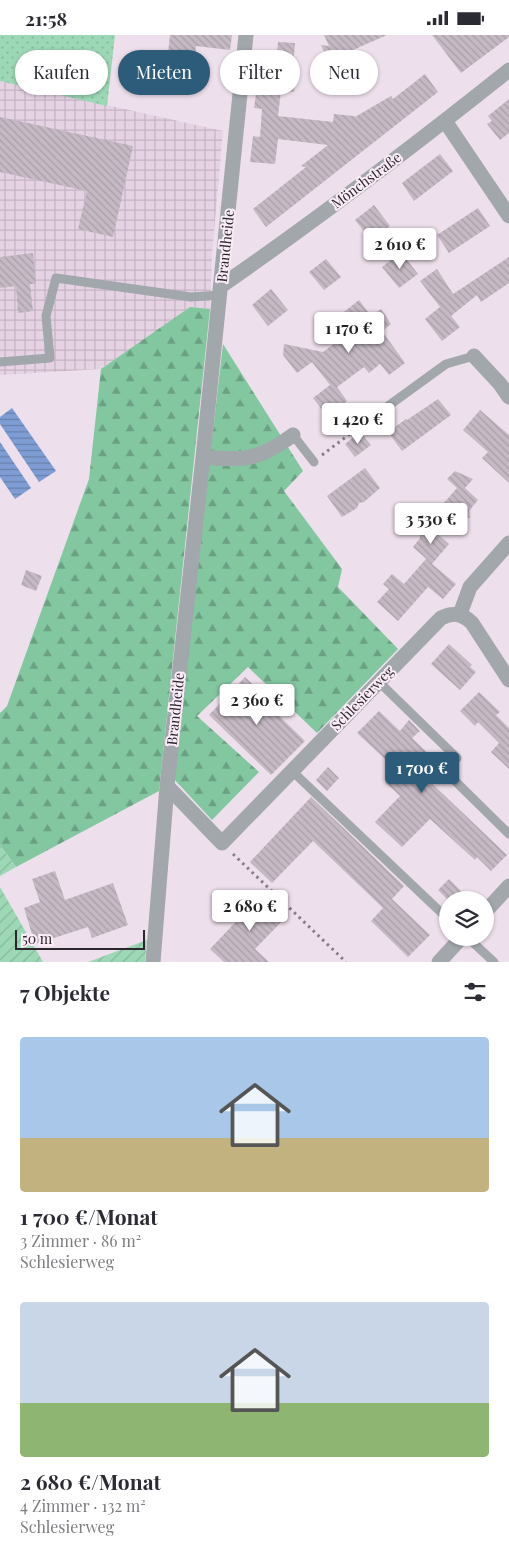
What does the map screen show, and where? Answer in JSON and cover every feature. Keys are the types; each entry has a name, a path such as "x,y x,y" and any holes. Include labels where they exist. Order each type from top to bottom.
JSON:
{"street":[{"name":"Brandheide","path":"153,962 167,786 246,35"},
{"name":"Mönchstraße","path":"220,291 257,261 445,121 509,70"},
{"path":"445,121 509,215"},
{"path":"474,356 500,384 509,397"},
{"path":"203,457 234,460 257,456 275,448 293,435"},
{"path":"509,543 470,587 460,614 472,623 509,680"},
{"name":"Schlesierweg","path":"222,843 441,618 450,614 460,614"},
{"path":"167,786 222,843"},
{"path":"494,902 509,886"},
{"path":"439,962 454,946"}],"lane":[{"path":"0,361 50,358 46,315 56,278 191,297 220,291"},
{"path":"384,409 446,364 474,356"},
{"path":"293,435 314,462"},
{"path":"379,681 458,758 445,771 509,833"},
{"path":"292,771 439,910"},
{"path":"477,946 494,962"}],"path":[{"path":"314,462 384,409"},
{"path":"222,843 346,962"}],"shaded area":[{"path":"0,81 15,84 15,95 62,95 223,131 212,254 210,309 190,307 101,369 0,375"}],"green space":[{"path":"0,35 115,35 107,106 60,95 108,95 108,50 15,50 15,85 0,81"},
{"path":"190,307 210,309 159,791 16,867 0,845 0,713 7,706 89,479 101,369"},
{"path":"223,344 303,471 284,491 342,569 338,587 398,649 317,733 248,667 197,716 259,772 212,820 173,778"},
{"path":"0,845 16,867 0,876"},
{"path":"0,887 43,962 0,962"},
{"path":"147,940 145,962 88,962"}],"water":[{"path":"12,408 56,471 39,482 0,424 0,417"},
{"path":"0,442 31,488 15,499 0,477"}],"building":[{"path":"170,35 232,35 230,50 196,46 196,50 168,50"},
{"path":"324,35 387,35 353,50 323,50 321,45 329,46"},
{"path":"432,35 509,35 509,37 461,73"},
{"path":"278,42 295,43 294,50 277,50"},
{"path":"425,74 438,92 266,227 253,209 306,167 301,166 328,145 278,139 275,164 250,162 253,136 260,137 262,109 254,108 256,95 281,95 278,116 333,122 334,114 355,117 391,96 393,99"},
{"path":"509,99 509,133 500,140 487,124 492,121 488,116"},
{"path":"0,117 133,146 113,237 78,229 87,191 0,172"},
{"path":"440,154 453,171 414,201 402,183"},
{"path":"374,205 390,226 371,240 355,220"},
{"path":"478,208 490,226 449,253 437,235"},
{"path":"401,252 418,274 399,288 382,267"},
{"path":"33,253 36,284 30,284 33,311 18,313 16,286 0,288 0,257"},
{"path":"509,257 509,283 481,302 477,295 451,316 460,327 442,341 425,319 440,307 420,281 437,269 453,294"},
{"path":"326,259 341,277 324,290 309,272"},
{"path":"271,289 288,310 268,326 252,305"},
{"path":"359,300 371,316 381,309 391,324 382,331 405,363 389,375 380,364 369,373 364,367 337,387 347,401 327,416 313,398 330,385 312,362 297,373 283,355 284,344 323,352 346,335 339,326 345,321 340,315"},
{"path":"438,399 451,415 402,451 388,432"},
{"path":"480,410 509,435 509,483 482,458 488,452 463,430"},
{"path":"360,432 371,445 355,457 345,444"},
{"path":"365,468 380,488 364,502 359,503 357,508 342,517 327,496"},
{"path":"455,471 473,479 465,488 478,500 469,511 470,518 458,518 443,504 457,488 447,479"},
{"path":"429,527 449,544 432,564 413,547 420,538 420,533 425,533"},
{"path":"426,559 456,584 443,599 428,587 398,621 377,602 389,589 383,584 392,574 404,584"},
{"path":"26,570 42,576 36,591 21,585"},
{"path":"449,644 472,665 470,667 476,672 460,690 431,664"},
{"path":"245,677 272,703 269,706 305,741 271,775 209,715"},
{"path":"479,692 500,712 496,715 509,728 509,769 491,752 499,743 478,722 475,726 460,711"},
{"path":"379,711 400,731 409,720 420,731 412,738 437,762 424,776 507,855 491,871 477,857 475,860 430,819 402,847 375,822 400,796 386,783 398,771 357,733"},
{"path":"328,767 339,778 327,791 316,780"},
{"path":"311,797 404,886 392,899 430,935 408,957 371,921 383,908 313,841 272,883 250,862"},
{"path":"55,871 65,900 113,883 128,925 92,938 88,927 35,944 24,908 40,902 32,879"},
{"path":"449,879 461,891 439,891"},
{"path":"264,892 288,915 255,949 269,962 224,962 210,949"}]}
